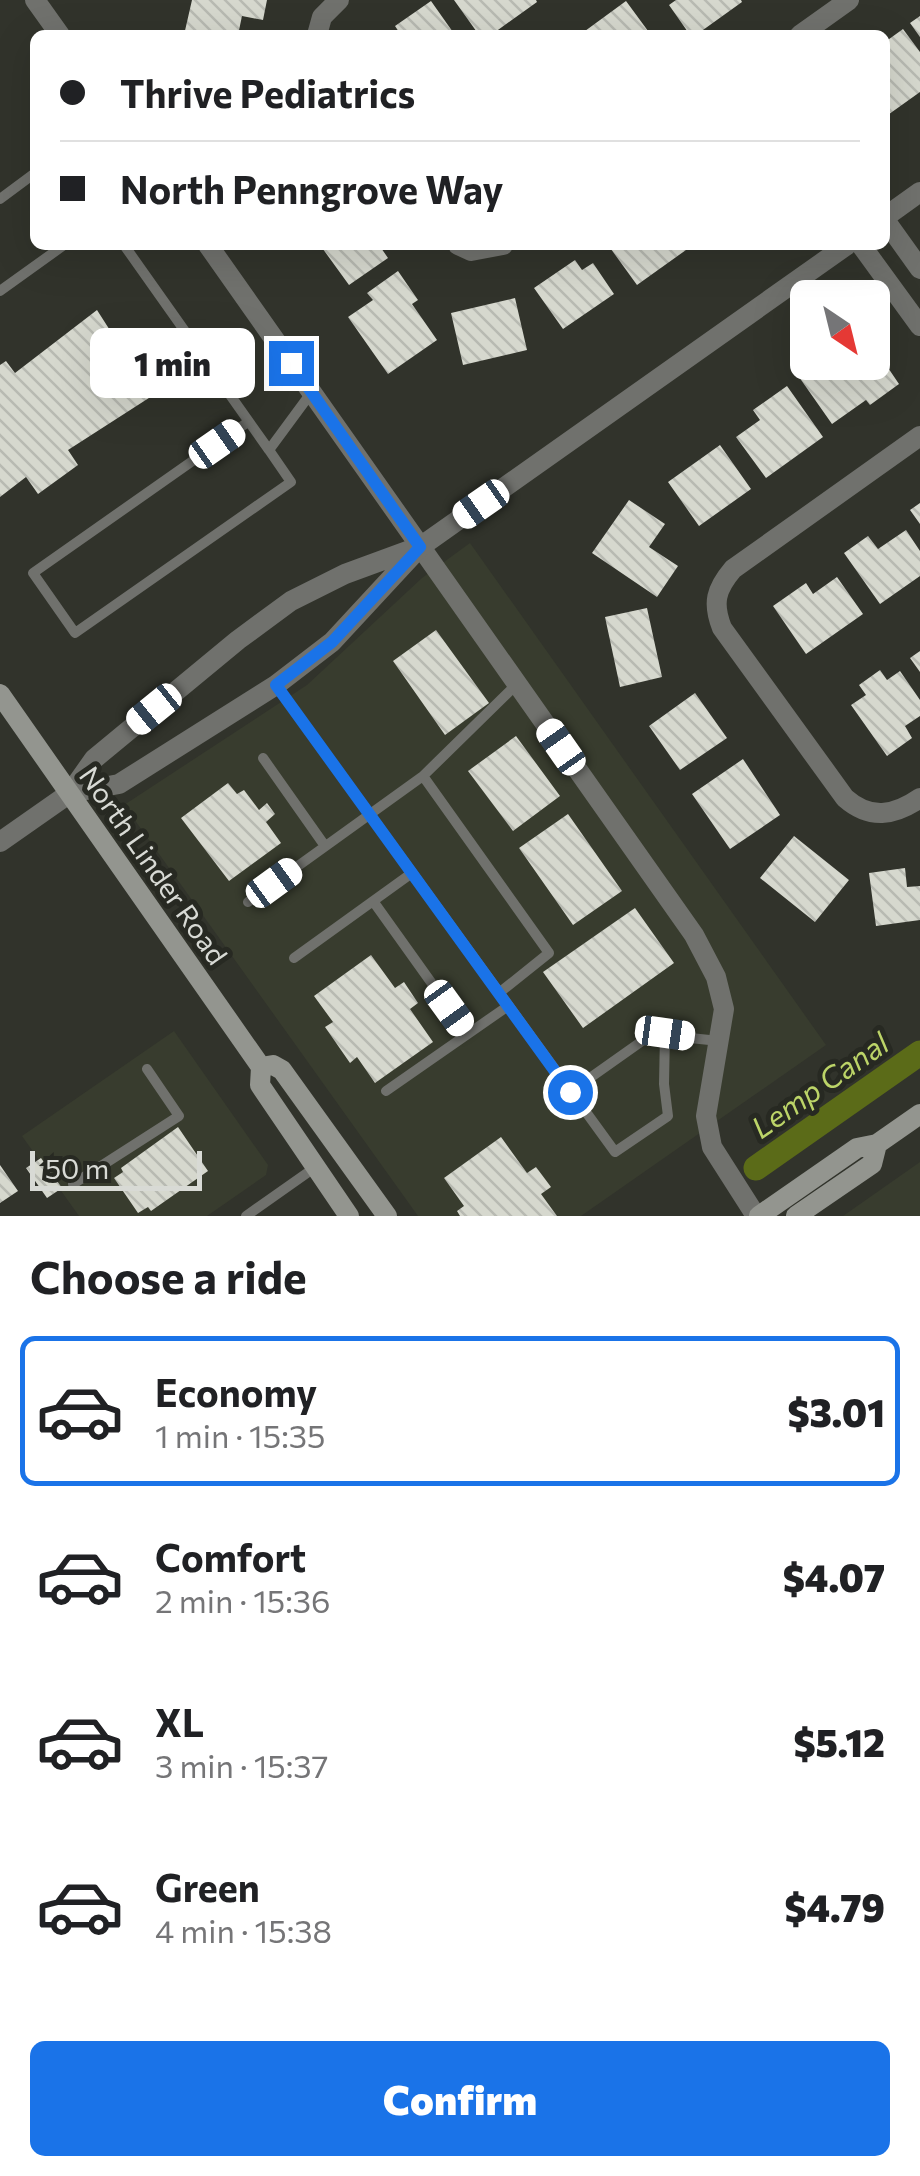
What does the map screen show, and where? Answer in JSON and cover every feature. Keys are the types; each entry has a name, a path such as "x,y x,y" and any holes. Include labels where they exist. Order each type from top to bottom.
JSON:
{"main road":[{"name":"North Linder Road","path":"0,694 262,1067 260,1086 349,1216"},
{"name":"North Linder Road","path":"262,1067 282,1070 387,1216"},
{"path":"757,1216 857,1148 877,1144 920,1114"},
{"path":"796,1216 872,1164 877,1144"}],"street":[{"path":"35,0 56,30"},
{"path":"319,30 322,18 339,0"},
{"path":"807,30 849,0"},
{"path":"890,215 920,192"},
{"path":"890,226 920,269"},
{"path":"212,250 694,934 716,977 724,1010 706,1116 712,1147 757,1216"},
{"path":"70,794 119,784 276,685 332,642 420,547 840,250"},
{"path":"865,250 920,326"},
{"path":"920,436 734,569 715,597 716,612 734,644 845,798 868,813 886,815 920,798"},
{"path":"0,842 70,794 94,759 291,601 346,574 420,547"}],"lane":[{"path":"0,199 30,177"},
{"path":"0,291 57,250"},
{"path":"128,250 269,450 290,482 75,633 32,573 248,422"},
{"path":"269,450 312,392"},
{"path":"248,902 423,776 517,684"},
{"path":"276,685 615,1152 668,1116 665,1033"},
{"path":"263,758 325,846"},
{"path":"423,776 549,953 499,993"},
{"path":"294,958 412,873"},
{"path":"372,901 468,1034"},
{"path":"386,1092 508,1006"},
{"path":"570,1092 652,1034 720,1040"},
{"path":"72,1184 180,1116 147,1070"},
{"path":"246,1216 317,1166"}],"shaded area":[{"path":"470,543 826,1045 581,1216 418,1216 124,805 307,685 422,578"},
{"path":"174,1031 268,1165 266,1175 207,1216 79,1216 22,1136"},
{"path":"920,1162 920,1216 843,1216"}],"building":[{"path":"192,0 267,0 263,20 242,16 239,30 185,30"},
{"path":"454,0 537,2 498,30 475,30"},
{"path":"676,0 742,2 703,30 686,30 669,5"},
{"path":"431,1 451,30 398,30 395,26"},
{"path":"626,1 647,30 586,30"},
{"path":"920,16 920,37 910,23"},
{"path":"903,29 920,52 920,92 890,113 890,38"},
{"path":"324,250 382,250 388,258 349,285"},
{"path":"612,250 686,250 637,285"},
{"path":"575,260 582,270 593,263 614,294 563,329 534,288"},
{"path":"398,271 418,300 412,304 437,340 388,374 348,317 373,300 367,293"},
{"path":"515,298 527,350 463,365 451,313"},
{"path":"97,310 152,396 68,450 78,465 38,494 26,477 0,497 0,365 6,361 15,373"},
{"path":"890,371 899,384 870,405 866,400 832,424 801,380 890,380"},
{"path":"787,386 823,437 766,478 736,437 760,420 753,410"},
{"path":"720,445 751,489 699,526 668,482"},
{"path":"629,500 665,524 649,547 678,566 657,597 592,553"},
{"path":"920,503 920,524 910,510"},
{"path":"906,530 920,551 920,576 880,604 844,553 868,536 878,549"},
{"path":"837,577 863,614 806,654 773,606 806,583 813,594"},
{"path":"647,608 662,677 620,687 605,617"},
{"path":"436,630 489,703 445,735 393,661"},
{"path":"920,651 920,672 910,658"},
{"path":"880,670 887,680 900,671 920,700 920,716 905,726 912,738 887,756 851,705 866,695 859,685"},
{"path":"695,693 727,738 680,770 649,726"},
{"path":"516,736 560,796 513,831 468,771"},
{"path":"743,759 780,815 730,849 692,794"},
{"path":"228,783 237,794 244,790 259,810 267,803 275,814 266,822 281,843 229,881 181,818"},
{"path":"568,814 622,891 573,925 519,848"},
{"path":"794,836 849,880 815,922 760,878"},
{"path":"905,868 907,887 920,886 920,920 876,926 869,873"},
{"path":"635,908 674,963 583,1028 543,972"},
{"path":"371,955 395,988 404,982 418,1003 410,1009 433,1042 375,1083 357,1057 350,1063 325,1027 333,1022 314,996"},
{"path":"178,1127 208,1171 151,1211 148,1207 138,1213 114,1178 123,1172 121,1168"},
{"path":"501,1137 527,1173 536,1167 551,1187 541,1194 557,1216 460,1216 457,1211 464,1206 444,1178"},
{"path":"41,1158 62,1188 47,1198 26,1168"},
{"path":"0,1165 18,1191 0,1203"}],"waterway":[{"name":"Lemp Canal","path":"756,1168 920,1053"}],"route":[{"path":"291,363 420,547 332,642 276,685 570,1092"}]}
